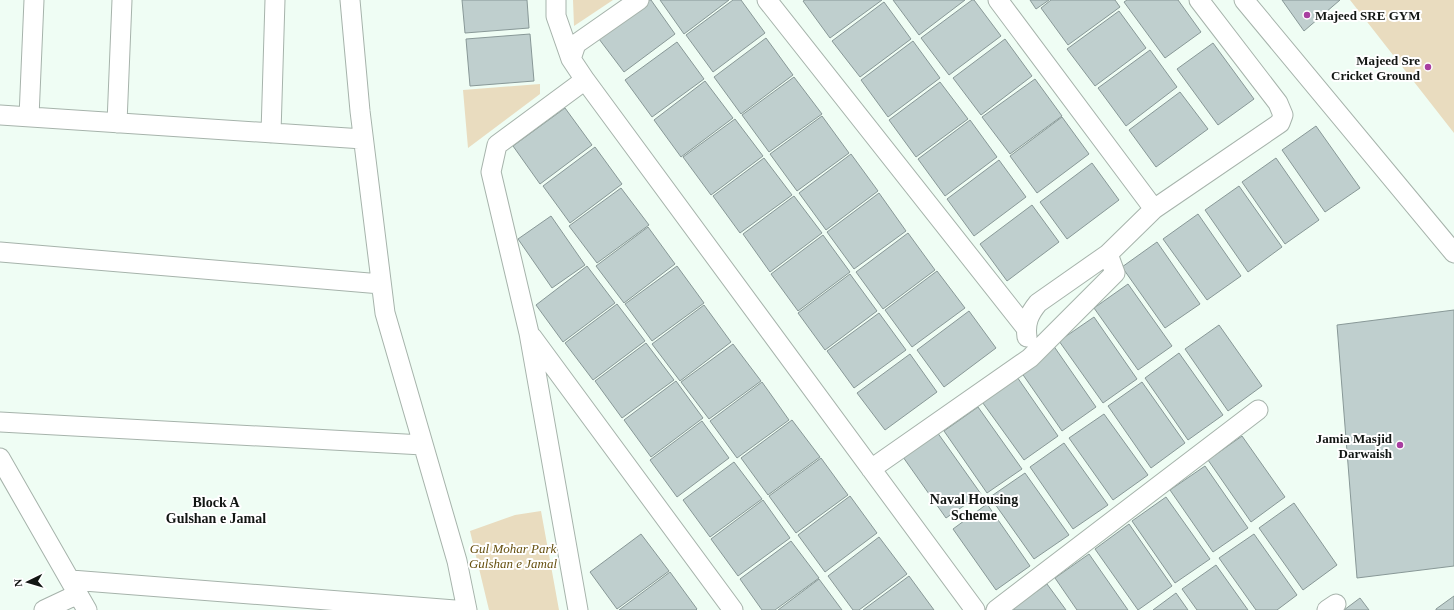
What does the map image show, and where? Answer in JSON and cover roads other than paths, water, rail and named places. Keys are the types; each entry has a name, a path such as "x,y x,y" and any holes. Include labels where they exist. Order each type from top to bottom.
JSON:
{"street":[{"path":"29,117 34,0"},
{"path":"117,123 122,0"},
{"path":"271,133 275,0"},
{"path":"350,0 363,139 385,313 457,561 467,610"},
{"path":"556,0 556,16 571,58 585,80 975,610"},
{"path":"571,58 576,44 639,0"},
{"path":"766,0 1026,328 1030,348 1030,358"},
{"path":"998,0 1154,209"},
{"path":"1026,328 1030,314 1038,303 1108,254 1154,209 1280,123 1283,115 1278,103 1199,0"},
{"path":"1244,0 1454,253"},
{"path":"578,610 529,333 491,172 497,145 585,80"},
{"path":"0,115 363,139"},
{"path":"0,252 382,284"},
{"path":"871,469 1030,358 1114,273 1108,254"},
{"path":"529,333 733,610"},
{"path":"996,610 1258,410"},
{"path":"0,422 423,445"},
{"path":"0,458 78,595"},
{"path":"44,610 78,595 455,610"}],"place":[{"name":"Majeed SRE GYM","path":"1307,15"},
{"name":"Majeed Sre Cricket Ground","path":"1428,67"},
{"name":"Jamia Masjid Darwaish","path":"1400,445"}],"district":[{"name":"Naval Housing Scheme","path":"974,508"},
{"name":"Block A Gulshan e Jamal","path":"216,510"}],"park label":[{"name":"Gul Mohar Park Gulshan e Jamal","path":"513,556"}]}
